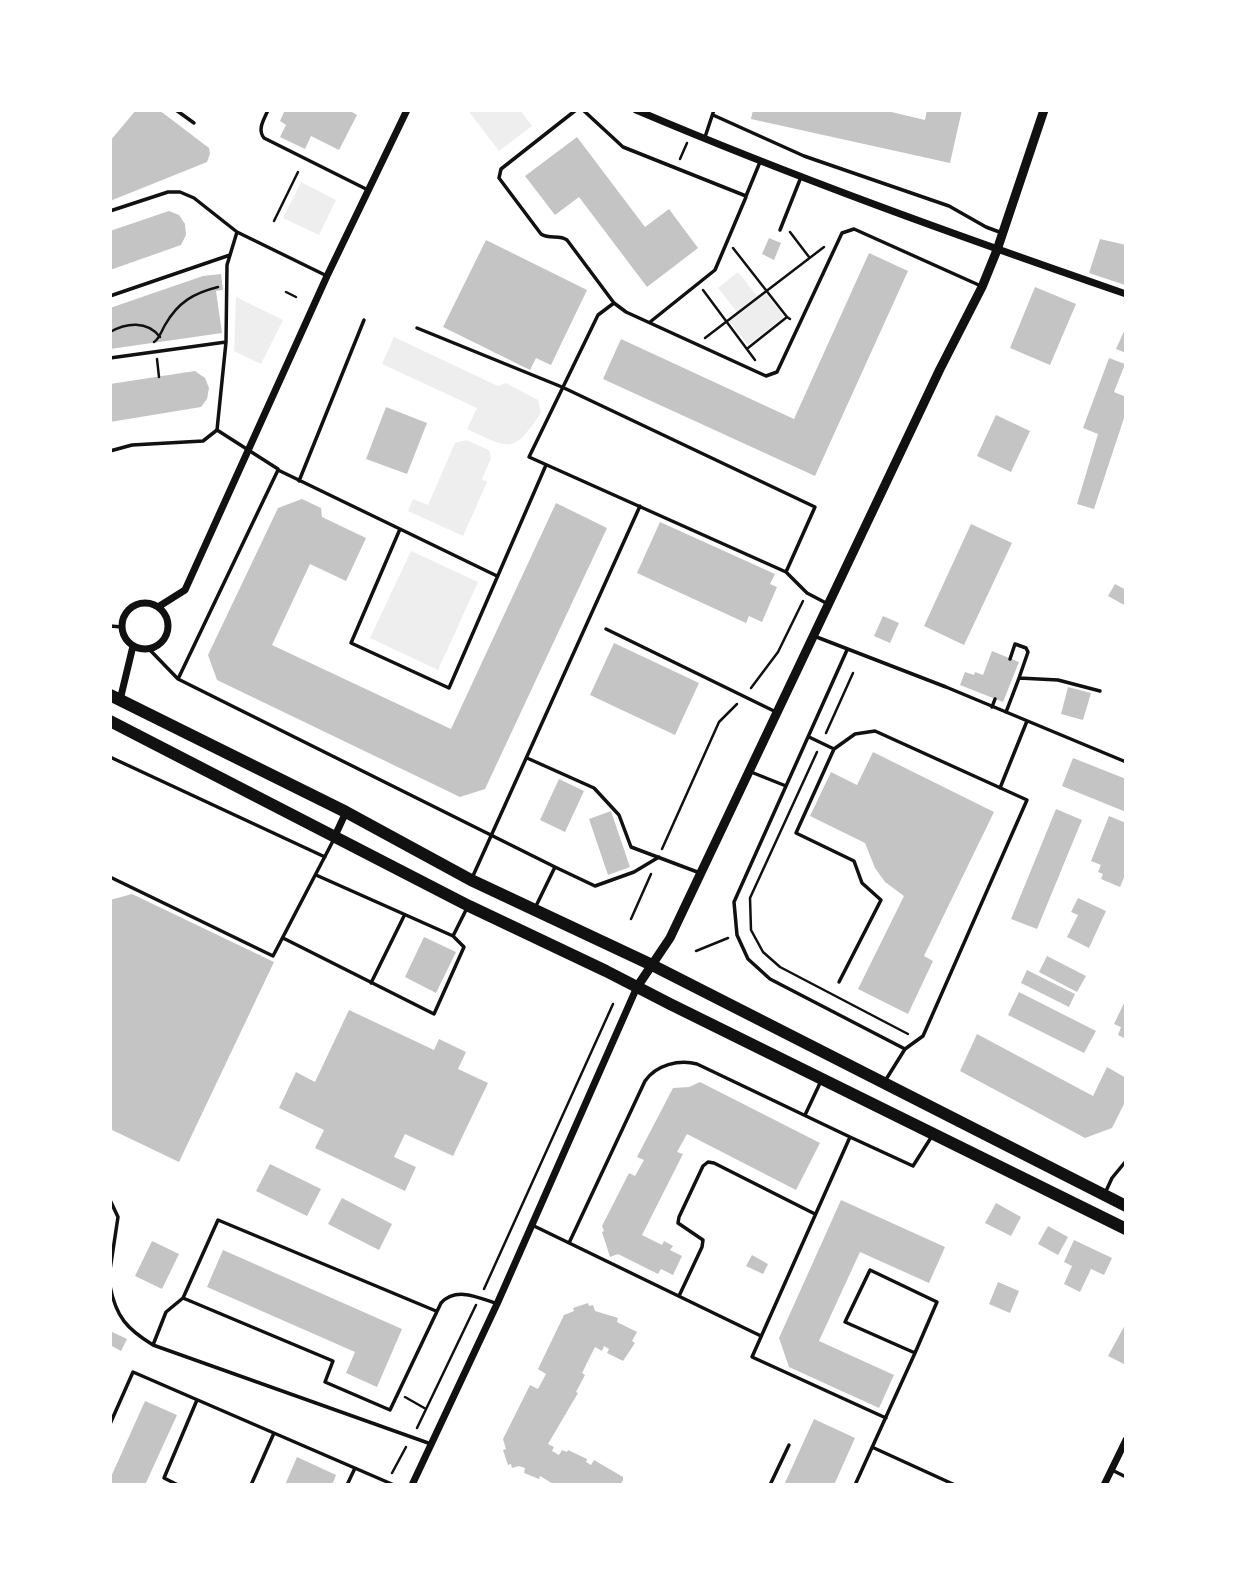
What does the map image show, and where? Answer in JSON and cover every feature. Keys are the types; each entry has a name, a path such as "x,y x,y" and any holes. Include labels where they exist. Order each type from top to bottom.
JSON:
{"main road":[{"path":"115,698 346,812 471,880 652,965 1126,1206"},
{"path":"110,721 468,906 606,971 1126,1229"}],"street":[{"path":"158,607 185,590 327,276 407,110"},
{"path":"636,110 705,139 998,250 1126,294"},
{"path":"412,1485 497,1304 637,988 670,938 940,369 982,287 1004,233 1044,110"},
{"path":"144,603 158,607 167,619 167,635 163,642 149,649 133,646 127,641 122,627 123,620 131,608 144,603"},
{"path":"115,698 133,646"},
{"path":"334,838 346,812"},
{"path":"1104,1485 1126,1440"}],"lane":[{"path":"176,110 194,123"},
{"path":"268,110 261,127 264,138 368,190"},
{"path":"576,110 501,169 499,178 541,234 567,240 614,303 626,312 766,376 777,372 842,233 854,229 982,287"},
{"path":"583,110 623,147 746,196"},
{"path":"705,139 714,113 804,156 949,206 986,227 1004,233"},
{"path":"650,322 715,270 761,160"},
{"path":"780,230 801,176"},
{"path":"110,211 168,192 180,192 194,198 237,232 327,276"},
{"path":"110,451 132,445 203,441 217,430 226,342 227,265 237,232"},
{"path":"110,296 230,255"},
{"path":"614,303 598,315 528,457 786,572 807,593 828,604"},
{"path":"299,481 364,320"},
{"path":"417,328 562,387 815,507 786,572"},
{"path":"110,358 226,342"},
{"path":"217,430 299,481 497,576"},
{"path":"400,529 351,643 449,688 546,465"},
{"path":"178,678 278,470"},
{"path":"471,880 640,506"},
{"path":"110,626 122,627"},
{"path":"606,629 776,712"},
{"path":"814,636 1126,762"},
{"path":"1006,712 1028,652 1026,648 1015,644 1010,659"},
{"path":"149,649 178,678 595,886 634,872 659,857"},
{"path":"847,650 734,902 737,935 748,959 770,979 905,1049"},
{"path":"1019,678 1058,680 1100,691"},
{"path":"992,707 995,699"},
{"path":"1000,788 1027,721"},
{"path":"839,982 881,900 862,883 854,861 796,833 834,749 855,734 875,731 1027,800 920,1040 905,1049 884,1083"},
{"path":"809,737 834,749"},
{"path":"110,757 325,857"},
{"path":"527,758 594,788 619,815 631,847 701,873"},
{"path":"749,772 787,787"},
{"path":"110,877 273,956 334,838"},
{"path":"534,909 555,867"},
{"path":"283,939 434,1014 464,947 453,936 316,875"},
{"path":"453,936 468,906"},
{"path":"371,983 404,916"},
{"path":"569,1243 651,1073 681,1062 697,1064 913,1166 934,1134"},
{"path":"804,1115 822,1079"},
{"path":"850,1137 752,1357 886,1418"},
{"path":"1104,1195 1112,1178 1126,1161"},
{"path":"679,1296 703,1240 682,1228 678,1223 679,1217 703,1166 708,1162 815,1214"},
{"path":"110,1200 118,1217 110,1270"},
{"path":"153,1345 166,1312 183,1298 218,1220 436,1311"},
{"path":"532,1225 761,1336"},
{"path":"855,1485 873,1448 915,1353 937,1302 870,1270 845,1322 915,1353"},
{"path":"110,1286 114,1305 130,1330 153,1345 431,1444"},
{"path":"183,1298 333,1361 325,1382 390,1410 436,1311 447,1296 458,1293 497,1304"},
{"path":"110,1424 133,1372 394,1485"},
{"path":"178,1485 164,1478 197,1400"},
{"path":"251,1485 274,1433"},
{"path":"770,1485 789,1445"},
{"path":"873,1448 955,1485"},
{"path":"347,1485 355,1468"},
{"path":"1111,1470 1126,1477"}],"path":[{"path":"676,169 689,140"},
{"path":"274,221 299,172"},
{"path":"783,223 810,257"},
{"path":"727,241 787,317 800,323"},
{"path":"697,344 824,246 834,251"},
{"path":"698,284 756,358 751,369"},
{"path":"154,343 154,340 159,339 171,315 183,302 203,290 219,287 219,291"},
{"path":"286,292 296,296"},
{"path":"748,348 787,317"},
{"path":"110,332 119,327 140,324 156,331 160,337"},
{"path":"631,919 719,722 744,697 778,652 807,593"},
{"path":"853,673 750,898 751,930 763,952 780,967 920,1040"},
{"path":"696,951 751,930"},
{"path":"417,1428 480,1298 613,1004"},
{"path":"398,1393 426,1409"},
{"path":"387,1482 406,1447"}],"shaded area":[{"path":"471,110 520,110 532,126 499,151 470,113"},
{"path":"301,182 336,200 319,235 283,218"},
{"path":"738,272 757,296 737,312 718,288"},
{"path":"766,293 784,317 748,345 729,321"},
{"path":"236,297 283,320 261,364 234,351"},
{"path":"394,337 498,386 506,383 538,400 541,413 523,436 510,444 493,441 467,429 477,408 382,364"},
{"path":"466,440 489,450 491,458 482,479 487,482 463,536 408,511 413,499 428,505 455,443"},
{"path":"411,551 478,582 438,670 370,638"}],"building":[{"path":"136,110 159,110 209,148 210,154 207,162 110,201 110,141"},
{"path":"285,110 353,110 357,115 339,150 311,136 305,149 280,137 286,125 280,121"},
{"path":"753,110 883,110 925,120 927,110 962,110 950,163 751,119"},
{"path":"577,137 645,227 669,209 698,248 647,287 579,197 555,215 525,176"},
{"path":"169,211 179,215 185,224 186,235 181,245 110,270 110,231"},
{"path":"769,238 781,243 774,260 762,254"},
{"path":"1100,239 1126,245 1125,285 1089,273"},
{"path":"486,240 587,290 551,365 536,358 530,370 443,327"},
{"path":"869,253 908,271 815,476 603,379 621,339 794,419"},
{"path":"221,274 223,290 216,291 222,333 110,349 110,308 203,276"},
{"path":"1035,287 1076,304 1050,365 1010,348"},
{"path":"1126,327 1126,353 1116,349"},
{"path":"1109,358 1125,364 1114,392 1126,397 1126,412 1094,509 1077,504 1098,434 1083,428"},
{"path":"195,371 205,378 209,388 207,399 201,407 110,422 110,384"},
{"path":"386,407 427,423 407,474 366,459"},
{"path":"996,415 1030,431 1011,472 977,456"},
{"path":"302,499 321,508 322,517 366,538 346,581 310,564 272,645 451,729 556,503 607,528 485,789 460,797 217,680 208,655 278,508"},
{"path":"660,522 775,574 770,584 777,587 762,622 749,616 746,623 637,573"},
{"path":"971,524 1012,543 964,645 924,626"},
{"path":"1115,584 1126,590 1126,606 1108,596"},
{"path":"883,616 899,623 890,643 874,636"},
{"path":"614,643 699,683 675,735 590,695"},
{"path":"992,651 1019,662 1003,702 960,685 965,672 983,675"},
{"path":"1068,687 1091,693 1083,720 1061,714"},
{"path":"873,752 994,812 924,956 933,961 908,1014 858,989 904,896 885,882 875,868 865,843 810,816 831,772 857,785"},
{"path":"1073,758 1126,779 1126,812 1062,786"},
{"path":"559,779 584,791 565,832 540,820"},
{"path":"1056,809 1082,820 1037,929 1011,919"},
{"path":"611,811 630,867 608,875 589,819"},
{"path":"1109,816 1126,823 1126,873 1120,887 1101,879 1103,874 1098,872 1101,865 1091,861"},
{"path":"132,894 274,962 179,1162 110,1129 110,900"},
{"path":"1078,898 1106,911 1089,948 1067,937 1078,915 1071,912"},
{"path":"424,937 456,952 436,993 405,977"},
{"path":"1047,956 1086,976 1077,992 1039,972"},
{"path":"1027,970 1075,994 1069,1007 1021,983"},
{"path":"1019,992 1096,1031 1084,1053 1008,1015"},
{"path":"1126,999 1126,1039 1118,1035 1121,1027 1114,1024"},
{"path":"349,1010 434,1050 439,1039 466,1052 458,1069 488,1083 453,1156 405,1134 394,1157 416,1167 405,1191 315,1148 324,1130 279,1108 296,1072 315,1082"},
{"path":"977,1034 1093,1096 1107,1067 1126,1078 1126,1100 1112,1128 1085,1138 960,1071"},
{"path":"700,1082 820,1143 796,1190 687,1134 677,1152 683,1154 642,1235 662,1245 664,1241 673,1246 670,1250 682,1256 673,1275 661,1269 658,1274 618,1254 610,1257 602,1226 629,1173 635,1176 644,1160 637,1157 673,1088 689,1087"},
{"path":"270,1164 321,1189 307,1216 256,1191"},
{"path":"342,1198 392,1224 379,1250 328,1224"},
{"path":"841,1200 945,1247 929,1283 860,1252 819,1341 894,1375 879,1408 789,1367 779,1338"},
{"path":"996,1203 1021,1217 1011,1236 985,1223"},
{"path":"1048,1226 1068,1237 1058,1255 1038,1244"},
{"path":"1074,1240 1112,1258 1104,1275 1091,1269 1080,1292 1064,1284 1072,1266 1064,1262"},
{"path":"152,1241 179,1254 162,1289 135,1276"},
{"path":"223,1250 402,1329 377,1387 346,1373 355,1352 207,1287"},
{"path":"752,1255 768,1264 763,1274 746,1266"},
{"path":"998,1282 1019,1291 1010,1313 989,1304"},
{"path":"588,1303 589,1306 593,1305 595,1311 618,1318 617,1322 637,1332 632,1341 635,1343 623,1361 607,1353 609,1349 604,1346 602,1351 595,1347 582,1373 585,1375 576,1392 578,1393 548,1444 554,1447 552,1451 559,1455 562,1450 568,1450 587,1459 586,1462 591,1465 594,1460 623,1477 623,1480 620,1485 555,1485 540,1476 539,1479 524,1473 525,1468 512,1468 511,1464 508,1465 503,1439 530,1385 538,1389 546,1374 538,1369 564,1315 574,1311 573,1308"},
{"path":"1126,1323 1126,1365 1108,1356"},
{"path":"110,1331 127,1339 121,1351 110,1345"},
{"path":"145,1401 177,1415 145,1485 110,1485 110,1479"},
{"path":"814,1419 855,1438 834,1485 784,1485"},
{"path":"297,1457 336,1475 332,1485 285,1485"}]}
